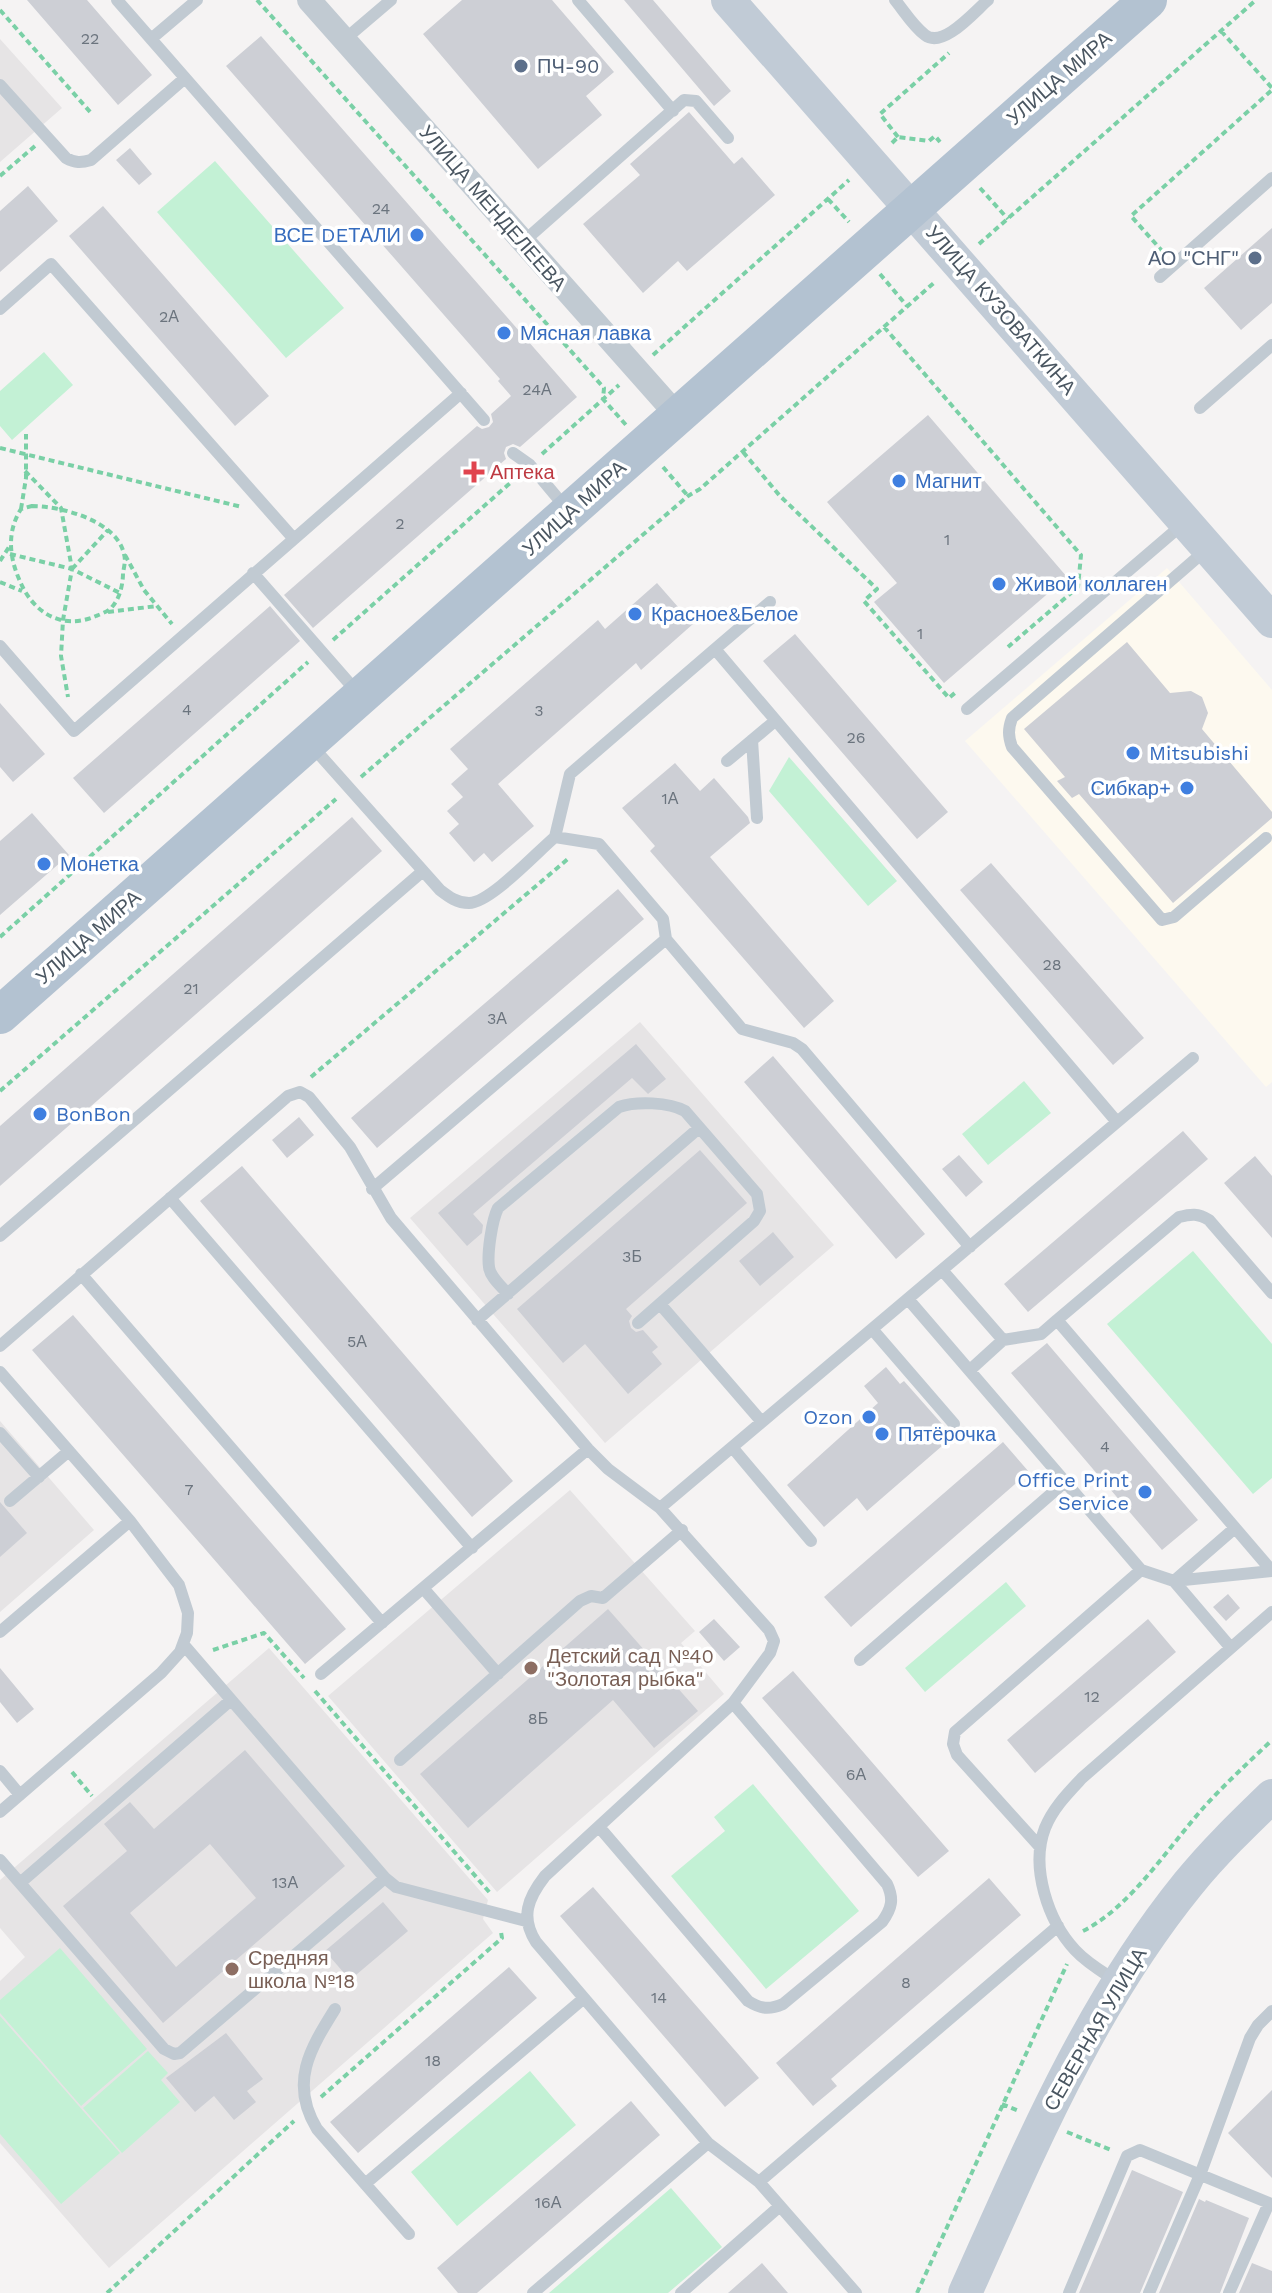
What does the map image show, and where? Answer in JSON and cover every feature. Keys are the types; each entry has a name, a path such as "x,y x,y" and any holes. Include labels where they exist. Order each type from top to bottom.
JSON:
{"main road":[{"name":"УЛИЦА КУЗОВАТКИНА","path":"728,0 1272,621"},
{"name":"УЛИЦА МИРА","path":"0,1015 1148,0"},
{"name":"СЕВЕРНАЯ УЛИЦА","path":"965,2293 1046,2113 1118,1982 1189,1882 1272,1796"}],"street":[{"name":"УЛИЦА МЕНДЕЛЕЕВА","path":"309,0 677,415"}],"lane":[{"path":"117,0 484,420"},
{"path":"151,39 197,0"},
{"path":"344,40 391,0"},
{"path":"578,0 673,111"},
{"path":"895,0 926,36 935,39 946,37 988,0"},
{"path":"0,85 66,158 83,163 91,160 185,78"},
{"path":"523,242 684,100 693,100 728,138"},
{"path":"1160,277 1272,178"},
{"path":"0,309 51,264 294,539"},
{"path":"1200,408 1272,345"},
{"path":"0,646 74,731 461,393"},
{"path":"513,453 530,465 570,511"},
{"path":"967,709 1185,521"},
{"path":"1209,548 1012,718 1009,738 1012,747 1162,920 1174,917 1266,838"},
{"path":"253,573 361,697"},
{"path":"309,743 423,871 453,900 470,904 486,897 555,837 570,774 770,602"},
{"path":"715,649 1117,1122"},
{"path":"727,761 775,721"},
{"path":"752,740 757,818"},
{"path":"555,837 590,841 608,852 663,919 666,939 742,1029 793,1043 802,1049 970,1247"},
{"path":"0,1236 423,871"},
{"path":"372,1189 666,939"},
{"path":"660,1508 1193,1058"},
{"path":"0,1346 288,1096 300,1092 309,1097 342,1134 391,1218 588,1449 608,1469 660,1508 769,1630 774,1641 770,1653 733,1703 545,1876 526,1909 526,1921 536,1942 708,2143 759,2182 856,2293"},
{"path":"508,1294 493,1277 489,1267 493,1217 498,1208 619,1107 627,1104 676,1106 685,1111 757,1194 760,1211 754,1221 638,1323"},
{"path":"477,1320 699,1128"},
{"path":"170,1198 472,1548"},
{"path":"970,1370 1003,1340 1041,1334 1179,1217 1191,1214 1209,1220 1272,1293"},
{"path":"942,1270 1003,1340"},
{"path":"81,1274 382,1623"},
{"path":"908,1299 1141,1570 1174,1581 1272,1571"},
{"path":"660,1304 762,1422"},
{"path":"1057,1320 1272,1571"},
{"path":"872,1329 954,1424"},
{"path":"0,1372 130,1521 179,1585 188,1613 187,1633 180,1652 161,1673 0,1812"},
{"path":"0,1433 39,1477"},
{"path":"732,1447 811,1541"},
{"path":"321,1674 588,1449"},
{"path":"10,1501 69,1451"},
{"path":"860,1660 1065,1482"},
{"path":"0,1632 130,1521"},
{"path":"1174,1581 1235,1528"},
{"path":"400,1760 580,1601 591,1596 603,1598 682,1530"},
{"path":"1040,1847 957,1755 953,1744 955,1732 1141,1570"},
{"path":"1174,1581 1231,1648"},
{"path":"423,1588 498,1674"},
{"path":"1118,1982 1083,1958 1058,1926 1046,1898 1040,1847 1045,1827 1055,1809 1082,1778 1272,1612"},
{"path":"183,1644 396,1887 526,1921"},
{"path":"20,1883 231,1700"},
{"path":"600,1828 748,2001 759,2008 783,2004 882,1922 891,1910 893,1896 887,1884 733,1703"},
{"path":"0,1771 20,1795"},
{"path":"0,1860 164,2049 174,2054 180,2053 385,1878"},
{"path":"759,2182 1058,1926"},
{"path":"365,2184 583,1999"},
{"path":"335,2009 309,2050 305,2067 307,2109 317,2129 409,2234"},
{"path":"1149,2293 1200,2175 1250,2038 1272,2011"},
{"path":"533,2293 708,2143"},
{"path":"1069,2293 1127,2156 1140,2150 1269,2203 1229,2293"},
{"path":"681,2293 780,2206"}],"path":[{"path":"257,0 604,388"},
{"path":"0,1091 743,452 1256,0"},
{"path":"0,10 91,113"},
{"path":"1174,264 1131,216 1272,89 1221,31"},
{"path":"907,90 880,114 898,137 929,141 935,136 1008,219"},
{"path":"0,937 898,137"},
{"path":"0,176 36,145"},
{"path":"884,327 1081,555 1078,587 1008,647"},
{"path":"26,434 21,509 14,519 10,554 24,592 39,610 63,620 85,620 112,608 123,585 124,554"},
{"path":"0,448 272,514"},
{"path":"743,452 780,496 877,589 864,601 949,698 961,688"},
{"path":"25,471 61,508 108,530 144,590 182,635"},
{"path":"21,509 32,506 61,508"},
{"path":"61,508 72,569 63,620 61,656 74,731"},
{"path":"72,569 108,530"},
{"path":"0,561 11,545"},
{"path":"10,554 72,569 120,593"},
{"path":"0,582 24,592"},
{"path":"98,615 120,609 157,606"},
{"path":"288,1096 590,841"},
{"path":"107,2293 307,2109 502,1938 494,1898 264,1633 215,1648 198,1662"},
{"path":"61,1759 104,1810"}],"shaded area":[{"path":"0,39 62,108 0,162"},
{"path":"1167,568 1272,690 1272,1082 1266,1087 965,741"},
{"path":"640,1022 834,1245 605,1443 410,1218"},
{"path":"0,1421 94,1530 0,1612"},
{"name":"Детский сад №40 \"Золотая рыбка\"","path":"570,1490 695,1631 681,1643 724,1694 497,1892 328,1696"},
{"name":"Средняя школа №18","path":"269,1648 488,1900 483,1919 493,1933 109,2268 0,2143 0,1981 25,1957 0,1928 0,1880"}],"green space":[{"path":"215,161 344,308 286,358 157,212"},
{"path":"44,352 73,385 12,440 0,426 0,391"},
{"path":"789,757 897,881 868,906 769,791"},
{"path":"1024,1081 1051,1113 988,1165 962,1134"},
{"path":"1193,1251 1272,1344 1272,1478 1253,1494 1107,1324"},
{"path":"1006,1582 1026,1606 925,1692 905,1668"},
{"path":"753,1784 859,1911 766,1989 671,1876 725,1831 714,1817"},
{"path":"60,1948 147,2049 81,2106 0,2013 0,2000"},
{"path":"0,2016 120,2153 61,2204 0,2134"},
{"path":"148,2051 168,2073 161,2080 180,2102 122,2153 83,2108"},
{"path":"530,2071 576,2125 457,2226 411,2172"},
{"path":"671,2188 722,2247 668,2293 549,2293"}],"building":[{"path":"27,0 87,0 152,75 118,105"},
{"path":"462,0 552,0 614,72 586,96 602,115 538,169 423,34"},
{"path":"624,0 653,0 731,91 714,106"},
{"path":"261,36 577,397 520,447 513,444 506,447 506,459 313,628 284,595 477,426 482,429 489,427 493,422 491,414 511,396 498,381 500,379 226,66"},
{"path":"689,112 734,164 742,157 775,195 687,271 678,261 643,293 583,224 640,175 630,164"},
{"path":"130,148 152,174 139,185 116,160"},
{"path":"28,186 58,221 0,272 0,211"},
{"path":"103,206 269,396 235,426 69,236"},
{"name":"АО \"СНГ\"","path":"1272,228 1272,303 1241,330 1204,288"},
{"path":"928,415 1067,577 944,683 874,602 897,583 827,502"},
{"path":"657,583 693,624 641,670 636,663 498,784 534,826 492,862 484,853 474,862 449,833 459,824 447,811 463,797 451,784 468,769 450,749 598,620 605,629"},
{"path":"270,606 300,641 104,813 73,778"},
{"path":"795,634 948,812 917,839 763,661"},
{"name":"Mitsubishi","path":"1127,642 1170,693 1191,691 1202,697 1208,713 1202,729 1272,812 1272,818 1173,903 1079,794 1072,798 1057,781 1065,777 1024,729"},
{"path":"0,703 45,754 13,782 0,767"},
{"path":"675,763 700,791 714,778 748,817 750,823 710,857 834,1001 804,1028 650,851 655,846 622,808"},
{"path":"32,813 69,855 0,915 0,841"},
{"path":"352,817 382,851 0,1186 0,1126"},
{"path":"991,863 1144,1038 1113,1065 960,890"},
{"path":"618,889 644,919 377,1148 351,1118"},
{"path":"636,1044 666,1079 648,1094 632,1078 473,1214 483,1225 482,1233 467,1246 438,1213"},
{"path":"773,1056 925,1234 896,1259 744,1082"},
{"path":"299,1117 314,1135 287,1158 272,1140"},
{"path":"1183,1131 1208,1159 1028,1312 1004,1284"},
{"path":"700,1150 747,1203 626,1309 632,1316 629,1321 631,1328 636,1332 643,1330 658,1347 652,1352 662,1364 628,1394 585,1344 563,1363 517,1309"},
{"path":"959,1155 983,1182 966,1197 942,1169"},
{"path":"1255,1156 1272,1176 1272,1238 1224,1183"},
{"path":"242,1166 513,1481 472,1517 200,1201"},
{"path":"773,1232 794,1257 760,1286 739,1261"},
{"path":"73,1315 346,1629 305,1664 32,1350"},
{"path":"1047,1343 1198,1520 1162,1550 1011,1373"},
{"path":"886,1367 900,1384 904,1381 942,1424 932,1433 942,1446 867,1511 857,1498 824,1527 787,1485 878,1403 864,1386"},
{"path":"1003,1442 1029,1472 851,1627 824,1597"},
{"path":"0,1502 27,1533 0,1557"},
{"path":"1228,1594 1240,1608 1226,1621 1213,1607"},
{"path":"608,1609 698,1711 654,1748 613,1700 468,1828 420,1774"},
{"path":"714,1619 740,1647 724,1661 699,1632"},
{"path":"1148,1619 1176,1652 1035,1773 1007,1740"},
{"path":"0,1668 34,1709 17,1723 0,1702"},
{"path":"793,1671 949,1851 918,1877 762,1698"},
{"path":"245,1750 345,1866 163,2023 63,1906 127,1851 104,1824 130,1802 154,1829","holes":["210,1844 256,1898 176,1967 130,1913"]},
{"path":"989,1878 1021,1915 831,2079 837,2086 813,2106 776,2063"},
{"path":"593,1887 759,2078 725,2107 560,1916"},
{"path":"383,1902 408,1931 350,1980 325,1951"},
{"path":"509,1967 537,1998 358,2153 330,2122"},
{"path":"226,2033 263,2079 247,2091 256,2102 234,2120 214,2096 195,2112 166,2078"},
{"path":"1272,2090 1272,2178 1228,2133"},
{"path":"631,2101 660,2135 477,2293 458,2293 437,2268"},
{"path":"1132,2170 1183,2192 1140,2293 1079,2293"},
{"path":"1199,2199 1249,2218 1220,2293 1159,2293"},
{"path":"762,2263 788,2293 728,2293"},
{"path":"1252,2263 1272,2271 1272,2293 1239,2293"}],"place":[{"name":"ПЧ-90","path":"521,66"},
{"name":"ВСЕ DEТАЛИ","path":"417,235"},
{"name":"АО \"СНГ\"","path":"1255,258"},
{"name":"Мясная лавка","path":"504,333"},
{"name":"Аптека","path":"474,472"},
{"name":"Магнит","path":"899,481"},
{"name":"Живой коллаген","path":"999,584"},
{"name":"Красное&Белое","path":"635,614"},
{"name":"Mitsubishi","path":"1133,753"},
{"name":"Сибкар+","path":"1187,788"},
{"name":"Монетка","path":"44,864"},
{"name":"BonBon","path":"40,1114"},
{"name":"Ozon","path":"869,1417"},
{"name":"Пятёрочка","path":"882,1434"},
{"name":"Office Print Service","path":"1145,1492"},
{"name":"Детский сад №40 \"Золотая рыбка\"","path":"531,1668"},
{"name":"Средняя школа №18","path":"232,1969"}]}
